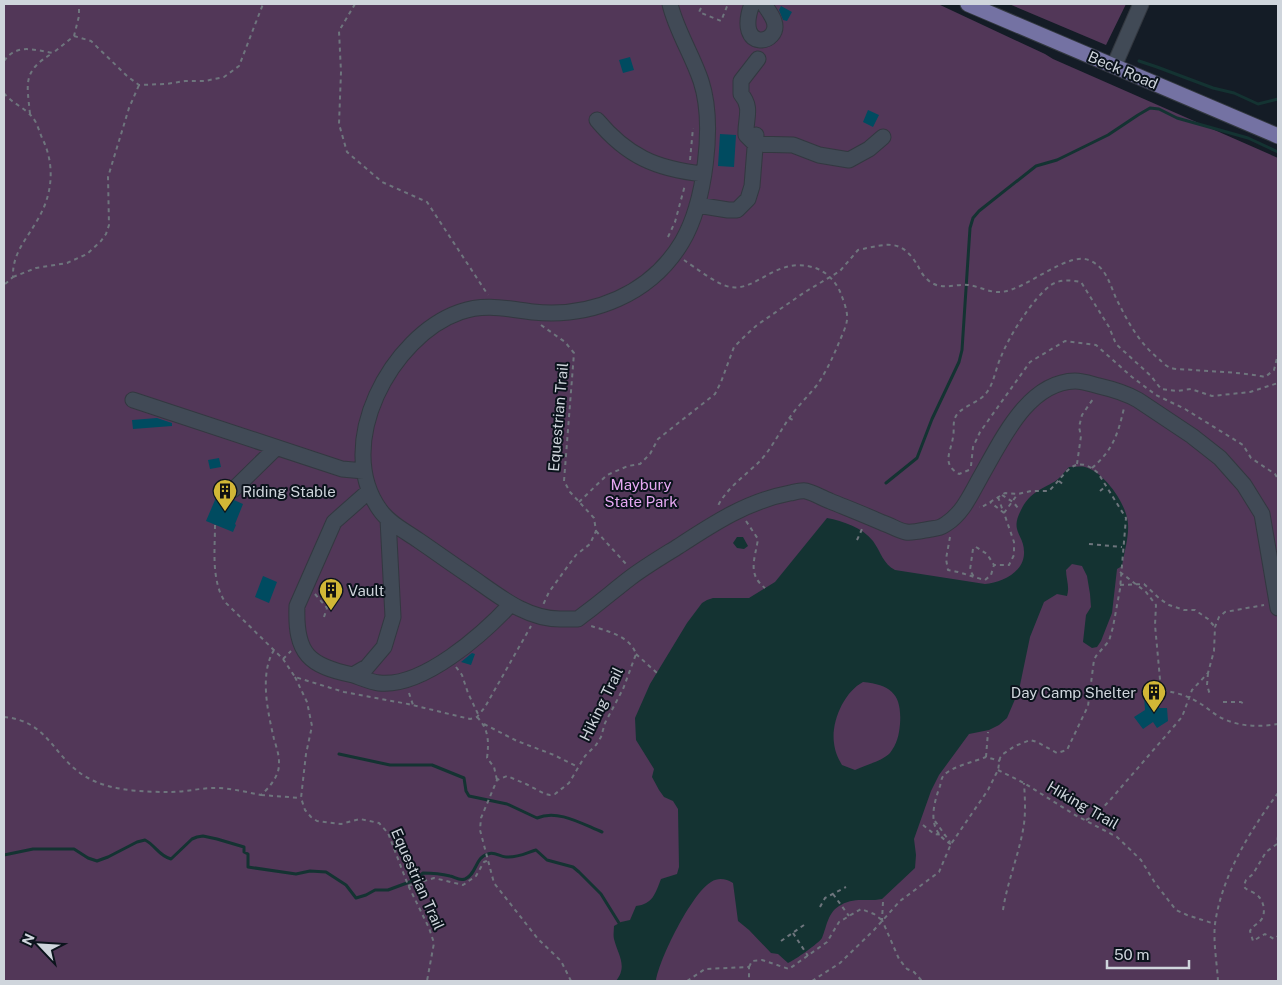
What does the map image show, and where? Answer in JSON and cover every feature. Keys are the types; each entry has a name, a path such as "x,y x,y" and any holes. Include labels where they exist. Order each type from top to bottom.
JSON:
{"main road":[{"name":"Beck Road","path":"968,4 1278,136"}],"street":[{"path":"670,4 691,53 702,85 707,123 696,173 697,205 687,233 675,253 658,272 640,287 621,298 597,308 554,314 496,307 475,308 447,317 424,332 406,350 382,385 368,418 363,446 364,471 369,491 380,510 388,519 515,606 538,616 551,619 578,619 634,575 719,519 772,497 804,490 908,532 944,526 964,507 1012,423 1030,402 1049,388 1078,381 1129,395 1192,436 1220,458 1244,485 1262,514 1278,604"},
{"path":"752,4 747,17 748,31 754,38 762,40 771,36 775,28 774,22 764,4"},
{"path":"1114,66 1141,4"},
{"path":"758,59 741,81 741,94 748,102 746,136 793,146 819,155 849,160 869,149 882,137"},
{"path":"597,120 621,145 639,158 658,166 696,173"},
{"path":"697,205 737,210 748,199 752,186 755,138"},
{"path":"133,400 342,469 364,471"},
{"path":"233,490 276,448"},
{"path":"369,491 334,522 297,606 296,622 300,640 306,654 317,665 380,683 399,682 425,673 515,606"},
{"path":"353,675 371,663 384,647 393,617 388,519"}],"path":[{"path":"31,115 26,84 31,73 41,60 74,36 79,16 79,4"},
{"path":"74,36 91,41 126,76 140,85 205,81 224,77 239,66 263,4"},
{"path":"354,4 339,31 341,72 338,124 347,152 382,182 427,202 496,307"},
{"path":"701,8 699,12 721,21 728,4"},
{"path":"4,61 12,52 18,49 26,48 53,53"},
{"path":"4,285 14,277 36,268 66,263 87,254 106,234 110,225 108,177 129,108 140,85"},
{"path":"4,93 33,117 48,152 52,174 47,201 38,220 26,236 16,258 14,277"},
{"path":"694,123 696,173 678,212 666,242 666,247 729,287 748,285 773,271 790,265 802,264 816,268 830,277 839,289 847,318 845,329 824,373 789,418 762,459 721,500 716,511 719,519"},
{"path":"579,502 607,475 628,466 640,464 650,454 658,439 715,394 734,347 745,336 757,325 840,271 858,250 895,244 914,258 920,272 932,284 943,286 968,285 1001,292 1018,287 1041,276 1065,261 1075,258 1089,259 1098,265 1108,276 1118,304 1139,338 1154,355 1170,368 1246,373 1265,377 1274,370 1278,354"},
{"name":"Equestrian Trail","path":"536,323 565,342 574,353 564,480 570,492 594,518 596,531 634,575"},
{"path":"1077,464 1081,436 1079,427 1082,415 1095,396 1099,386"},
{"path":"1092,468 1100,460 1120,430 1129,395"},
{"path":"789,418 795,421"},
{"path":"812,981 840,963 900,901 939,872 951,844 988,790 998,770 1003,754 1015,746 1030,740 1038,742 1056,753 1067,750 1088,706 1094,660 1109,641 1120,585 1126,518 1098,473 1082,463 1073,465 1049,491 1031,491 1018,494 1005,493 982,507 964,507"},
{"path":"959,474 961,481"},
{"path":"1059,481 1065,486"},
{"path":"1100,491 1106,486"},
{"path":"1004,513 1018,494"},
{"path":"1002,495 1013,502 1019,509"},
{"path":"994,565 1009,565 1014,555 1014,542 998,497"},
{"path":"990,502 1004,513"},
{"path":"739,510 758,540 754,557 754,576 757,582 765,588"},
{"path":"4,717 15,718 34,726 53,744 73,768 88,778 104,785 171,792 218,788 261,795 301,798 306,754 312,726 307,702 295,677 282,659 225,602 219,592 216,579 215,525"},
{"path":"857,540 864,525"},
{"path":"944,526 950,537 946,560 948,570 962,572 985,580 991,575 994,565 988,554 976,547"},
{"path":"295,677 344,692 408,704 470,719 478,715 485,707 519,645 538,616 549,592 576,555 590,544 596,531"},
{"path":"1089,544 1122,547"},
{"path":"973,549 970,570 974,577"},
{"path":"1120,571 1146,592 1156,605 1155,625 1161,690 1177,692 1190,698 1223,719 1245,725 1266,726 1278,724"},
{"path":"1120,585 1144,584 1169,605 1184,610 1195,610 1208,619 1215,627"},
{"path":"306,586 327,608 324,617"},
{"path":"1210,695 1207,685 1208,673 1214,651 1215,627 1219,617 1225,612 1265,604 1278,604"},
{"name":"Hiking Trail","path":"497,780 507,776 512,777 545,794 555,794 569,784 585,756 601,736 605,723 623,689 636,654 635,649 627,641 611,632 586,624 578,619"},
{"path":"261,795 273,781 280,762 272,729 266,680 266,666 274,650"},
{"path":"636,654 657,673"},
{"path":"449,657 462,675 480,720 484,724 518,742 554,755 578,767"},
{"path":"1086,820 1101,810 1182,717 1192,690 1208,673"},
{"path":"1223,702 1241,702 1246,705"},
{"path":"484,724 489,740 487,758 494,767 497,780 481,818 480,830 494,883 538,940 562,961 571,981"},
{"path":"986,757 988,732"},
{"path":"951,844 942,839 934,826 936,794 943,777 961,765 986,757 1000,761"},
{"name":"Hiking Trail","path":"998,770 1117,837 1141,860 1155,883 1176,910 1215,924"},
{"path":"1004,910 1009,880 1018,857 1024,827 1024,783"},
{"path":"1218,981 1215,924 1222,896 1240,850 1278,793"},
{"name":"Equestrian Trail","path":"301,798 305,810 318,821 340,824 360,819 379,823 388,833 408,886 429,928 434,943 427,981"},
{"path":"934,820 951,844"},
{"path":"923,825 934,834 945,835"},
{"path":"1278,836 1277,844 1266,852 1244,885 1245,888 1258,896 1263,904 1261,920 1252,925 1250,931 1253,940 1265,934 1274,939 1278,936"},
{"path":"408,886 434,878 463,885 476,876 484,862 488,859"},
{"path":"820,907 825,898 846,887"},
{"path":"834,894 849,916"},
{"path":"882,920 884,902"},
{"path":"749,981 749,967 752,961 762,960 789,970 827,942 839,922 861,909 874,914 882,920 900,959 907,969 914,972 922,981"},
{"path":"782,941 804,925"},
{"path":"793,933 808,956"},
{"path":"687,981 705,969 749,967"}],"green space":[{"name":"Maybury State Park","path":"4,4 938,4 1053,59 1278,158 1278,981 4,981"},
{"path":"1009,4 1126,4 1106,45"}],"shaded area":[{"path":"1069,467 1085,467 1100,475 1119,498 1127,516 1127,540 1122,566 1117,569 1112,613 1097,647 1092,648 1083,642 1086,615 1091,607 1090,594 1087,576 1082,566 1072,564 1066,570 1067,596 1057,594 1044,602 1030,637 1019,690 1007,718 989,730 969,734 939,775 931,791 914,839 915,868 882,899 851,901 837,908 831,915 822,938 796,959 788,963 778,954 771,953 738,921 733,883 722,879 714,880 703,889 686,912 663,958 656,981 616,981 620,976 622,965 614,939 614,926 630,920 636,906 650,901 661,879 677,874 679,867 678,809 673,801 664,797 652,777 654,769 636,740 635,718 650,684 687,623 702,603 713,598 749,598 775,582 827,518 846,523 864,532 873,541 882,557 895,570 985,584 998,582 1015,572 1023,561 1024,547 1017,524 1021,510 1027,500 1057,480","holes":["863,682 873,683 888,689 897,699 900,714 898,736 887,756 855,770 842,765 838,757 834,743 835,726 840,708 850,693"]},
{"path":"737,537 743,537 748,546 744,549 737,548 733,543"}],"building":[{"path":"781,6 792,12 787,21 783,20 779,10"},
{"path":"630,57 634,70 623,73 619,60"},
{"path":"868,110 879,115 873,127 863,122"},
{"path":"720,134 736,135 734,167 718,166"},
{"path":"157,418 172,423 172,426 133,429 132,420"},
{"path":"219,458 221,467 210,469 208,460"},
{"name":"Riding Stable","path":"218,493 243,504 233,532 206,521"},
{"path":"263,576 277,582 269,603 255,597"},
{"path":"472,653 475,654 471,665 461,662"},
{"name":"Day Camp Shelter","path":"1158,695 1159,708 1167,708 1168,721 1157,728 1153,722 1143,729 1134,717 1145,710 1144,696"}],"waterway":[{"path":"1139,61 1213,88 1234,93 1258,104 1278,99"},
{"path":"886,483 917,458 932,419 959,362 962,350 970,228 973,218 979,211 1036,166 1057,160 1108,135 1150,108 1159,109 1177,118 1248,138 1278,152"},
{"path":"339,754 390,765 432,765 464,778 466,791 469,796 507,804 537,818 553,815 562,816 602,832"},
{"path":"4,855 33,849 74,849 88,858 97,861 145,840 167,858 171,859 192,839 203,836 244,847 244,852 248,854 248,867 296,874 310,871 326,872 346,885 356,898 375,890 388,890 415,880 423,873 465,879 469,877 481,858 488,854 493,853 510,857 536,850 547,860 573,867 579,872 601,894 619,923"}],"place":[{"name":"Riding Stable","path":"225,512"},
{"name":"Vault","path":"331,611"},
{"name":"Day Camp Shelter","path":"1154,713"}]}
